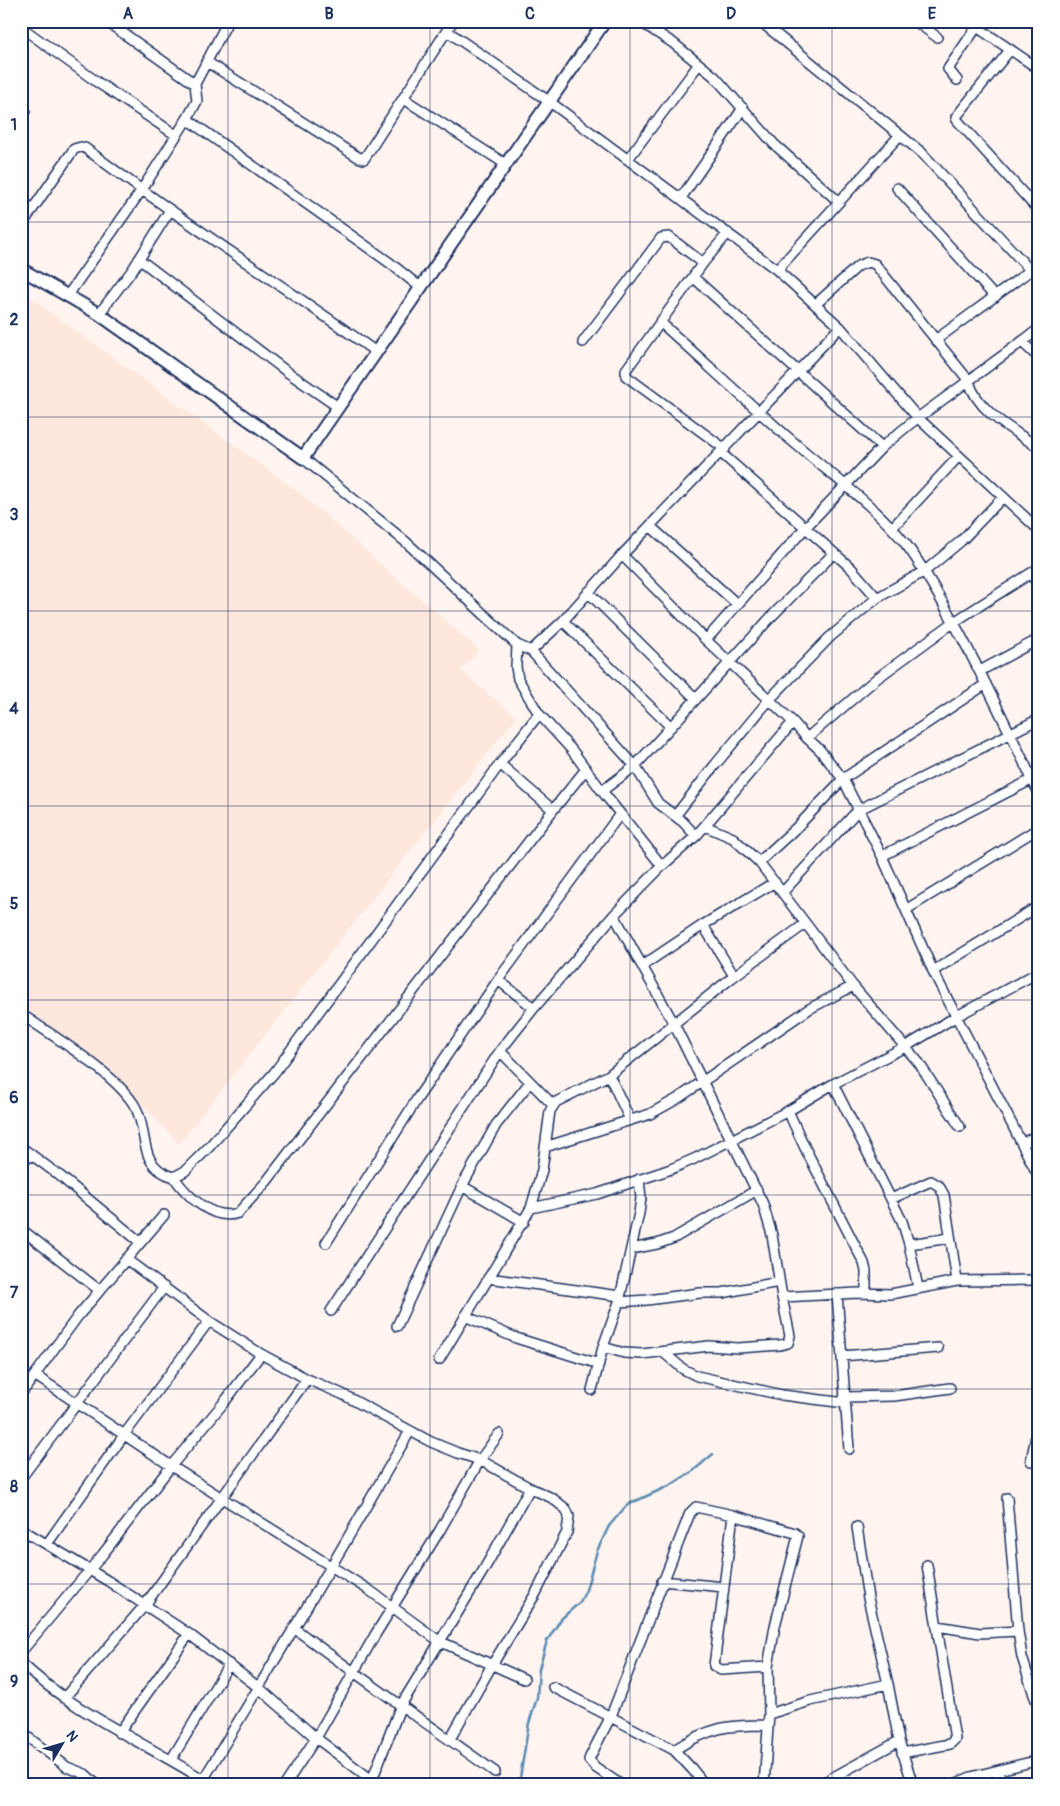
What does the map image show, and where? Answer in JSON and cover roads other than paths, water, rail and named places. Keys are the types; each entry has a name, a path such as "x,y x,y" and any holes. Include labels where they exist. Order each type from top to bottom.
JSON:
{"street":[{"path":"106,21 194,84"},
{"path":"68,295 141,191 187,119 197,101 194,84 228,21"},
{"path":"207,62 361,159 367,157 453,21"},
{"path":"303,458 605,21"},
{"path":"640,21 673,43 715,77 774,144 839,202"},
{"path":"760,21 922,153 950,181 1030,270"},
{"path":"915,21 937,37"},
{"path":"968,21 1039,69"},
{"path":"21,27 97,82 176,135"},
{"path":"957,80 948,70 976,28"},
{"path":"446,31 550,102 777,270 840,327 918,418 1039,530"},
{"path":"1010,50 956,116 957,120 1039,211"},
{"path":"628,159 699,64"},
{"path":"404,98 507,165"},
{"path":"21,106 25,111 21,118"},
{"path":"681,198 743,108"},
{"path":"187,119 390,263 420,287"},
{"path":"777,270 900,135"},
{"path":"21,226 71,152 77,147 85,148 141,191 376,352"},
{"path":"897,188 995,297"},
{"path":"99,314 139,259 170,210"},
{"path":"728,233 703,263 660,322 626,370 626,376 723,451 805,528 851,568 877,598"},
{"path":"583,342 661,238 668,237 703,263"},
{"path":"139,259 286,371 338,407"},
{"path":"816,304 858,266 868,262 876,264 969,381 972,391 981,404 999,420 1039,448"},
{"path":"937,339 1039,264"},
{"path":"21,269 99,314 303,458 406,542 517,645 531,651 635,766 658,803 696,836"},
{"path":"693,277 882,447"},
{"path":"660,322 892,528 925,571 954,622 1035,778 1039,793"},
{"path":"531,651 563,621 650,526 840,327"},
{"path":"706,640 805,528 882,447 901,430 1039,329"},
{"path":"1022,342 1039,358"},
{"path":"892,528 958,456"},
{"path":"675,816 769,700 830,637 877,598 925,571 961,541 1003,496"},
{"path":"650,526 737,604"},
{"path":"602,792 635,766 730,662 834,553"},
{"path":"622,556 706,640 793,722 820,750 843,779 882,856 933,971 1039,1176"},
{"path":"807,738 876,679 954,622 1035,571 1039,586"},
{"path":"588,592 696,699"},
{"path":"563,621 671,728"},
{"path":"980,671 1039,639"},
{"path":"517,645 516,667 518,679 539,714 586,769 602,792 662,866"},
{"path":"759,862 797,827 843,779 986,684"},
{"path":"174,1177 185,1171 209,1147 274,1073 500,764 539,714"},
{"path":"782,892 858,810 1039,719"},
{"path":"331,1310 500,1051 534,1008 614,915 662,866 706,826 793,722"},
{"path":"500,764 553,810"},
{"path":"21,1014 105,1074 128,1097 141,1122 148,1158 154,1166 166,1175 174,1177 194,1201 210,1210 232,1215 238,1213 246,1206 586,769"},
{"path":"882,856 1035,778"},
{"path":"326,1243 417,1099 498,980 620,814"},
{"path":"706,826 733,838 759,862 853,986 906,1047 927,1075 960,1128"},
{"path":"907,910 1039,828"},
{"path":"642,966 703,925 774,882"},
{"path":"933,971 1039,906"},
{"path":"603,1347 631,1354 709,1346 738,1348 780,1346 788,1343 790,1336 772,1235 766,1212 757,1190 674,1024 614,915"},
{"path":"440,1360 531,1208 542,1170 549,1116 554,1105 560,1099 610,1075 734,976 805,924"},
{"path":"703,925 734,976"},
{"path":"531,1208 597,1194 671,1169 788,1111 833,1084 906,1047 956,1016 1039,972"},
{"path":"498,980 534,1008"},
{"path":"545,1147 661,1108 809,1009 853,986"},
{"path":"500,1051 554,1105"},
{"path":"610,1075 630,1120"},
{"path":"397,1326 462,1186 496,1124 530,1082"},
{"path":"833,1084 902,1221 918,1288"},
{"path":"788,1111 864,1263 866,1293"},
{"path":"1022,1144 1039,1134"},
{"path":"21,1147 140,1242"},
{"path":"21,1165 31,1154"},
{"path":"592,1390 603,1347 619,1299 631,1249 640,1208 639,1179"},
{"path":"891,1199 931,1181 935,1182 942,1189 957,1281"},
{"path":"462,1186 524,1222"},
{"path":"631,1249 657,1244 674,1238 757,1190"},
{"path":"21,1394 78,1316 164,1215"},
{"path":"21,1229 99,1290"},
{"path":"909,1244 950,1238"},
{"path":"126,1259 209,1321 260,1354 449,1450 480,1460 552,1498 566,1509 570,1524 568,1532 536,1593 492,1665 450,1740"},
{"path":"488,1278 619,1299 647,1300 700,1293 722,1293 779,1282"},
{"path":"782,1297 866,1293 891,1294 957,1281 1039,1280"},
{"path":"21,1478 76,1402 164,1287"},
{"path":"837,1294 849,1449"},
{"path":"465,1316 516,1338 599,1364"},
{"path":"47,1544 124,1435 209,1321"},
{"path":"842,1356 938,1348"},
{"path":"663,1352 683,1369 697,1376 782,1395 845,1400 894,1396 950,1388"},
{"path":"21,1652 90,1570 171,1466 226,1400 260,1354"},
{"path":"36,1376 171,1466 369,1590 438,1641 524,1679"},
{"path":"64,1698 144,1605 307,1379"},
{"path":"1032,1461 1039,1422"},
{"path":"202,1782 332,1566 410,1431"},
{"path":"285,1785 316,1738 480,1460 499,1434"},
{"path":"21,1529 90,1570 189,1634 258,1687 316,1738 373,1782 401,1705 438,1641 483,1571 530,1488"},
{"path":"1007,1498 1018,1631 1022,1657 1039,1707"},
{"path":"621,1785 595,1767 589,1760 611,1716 662,1581 693,1509 696,1507 734,1515 795,1533 798,1536 775,1626 768,1667 769,1714 764,1785"},
{"path":"734,1515 714,1666 721,1670 768,1667"},
{"path":"857,1527 868,1598 888,1684 898,1741 913,1785"},
{"path":"902,1754 950,1744 955,1739 927,1565"},
{"path":"662,1581 724,1587"},
{"path":"937,1626 980,1633 1018,1631"},
{"path":"294,1628 354,1673 495,1772"},
{"path":"119,1733 189,1634"},
{"path":"21,1663 64,1698 119,1733 171,1760 202,1782 212,1785"},
{"path":"171,1760 229,1664"},
{"path":"769,1714 810,1701 888,1684"},
{"path":"553,1687 674,1750 705,1785"},
{"path":"674,1750 693,1738 714,1729 734,1725 768,1725"},
{"path":"21,1732 67,1767 85,1774 97,1785"},
{"path":"819,1785 898,1741"},
{"path":"952,1785 971,1777 1039,1760"},
{"path":"996,1771 1005,1785"}],"waterway":[{"path":"517,1785 520,1778 529,1723 537,1698 539,1669 547,1641 561,1619 580,1602 586,1590 597,1551 609,1526 627,1505 671,1485 693,1471 713,1454"}]}
